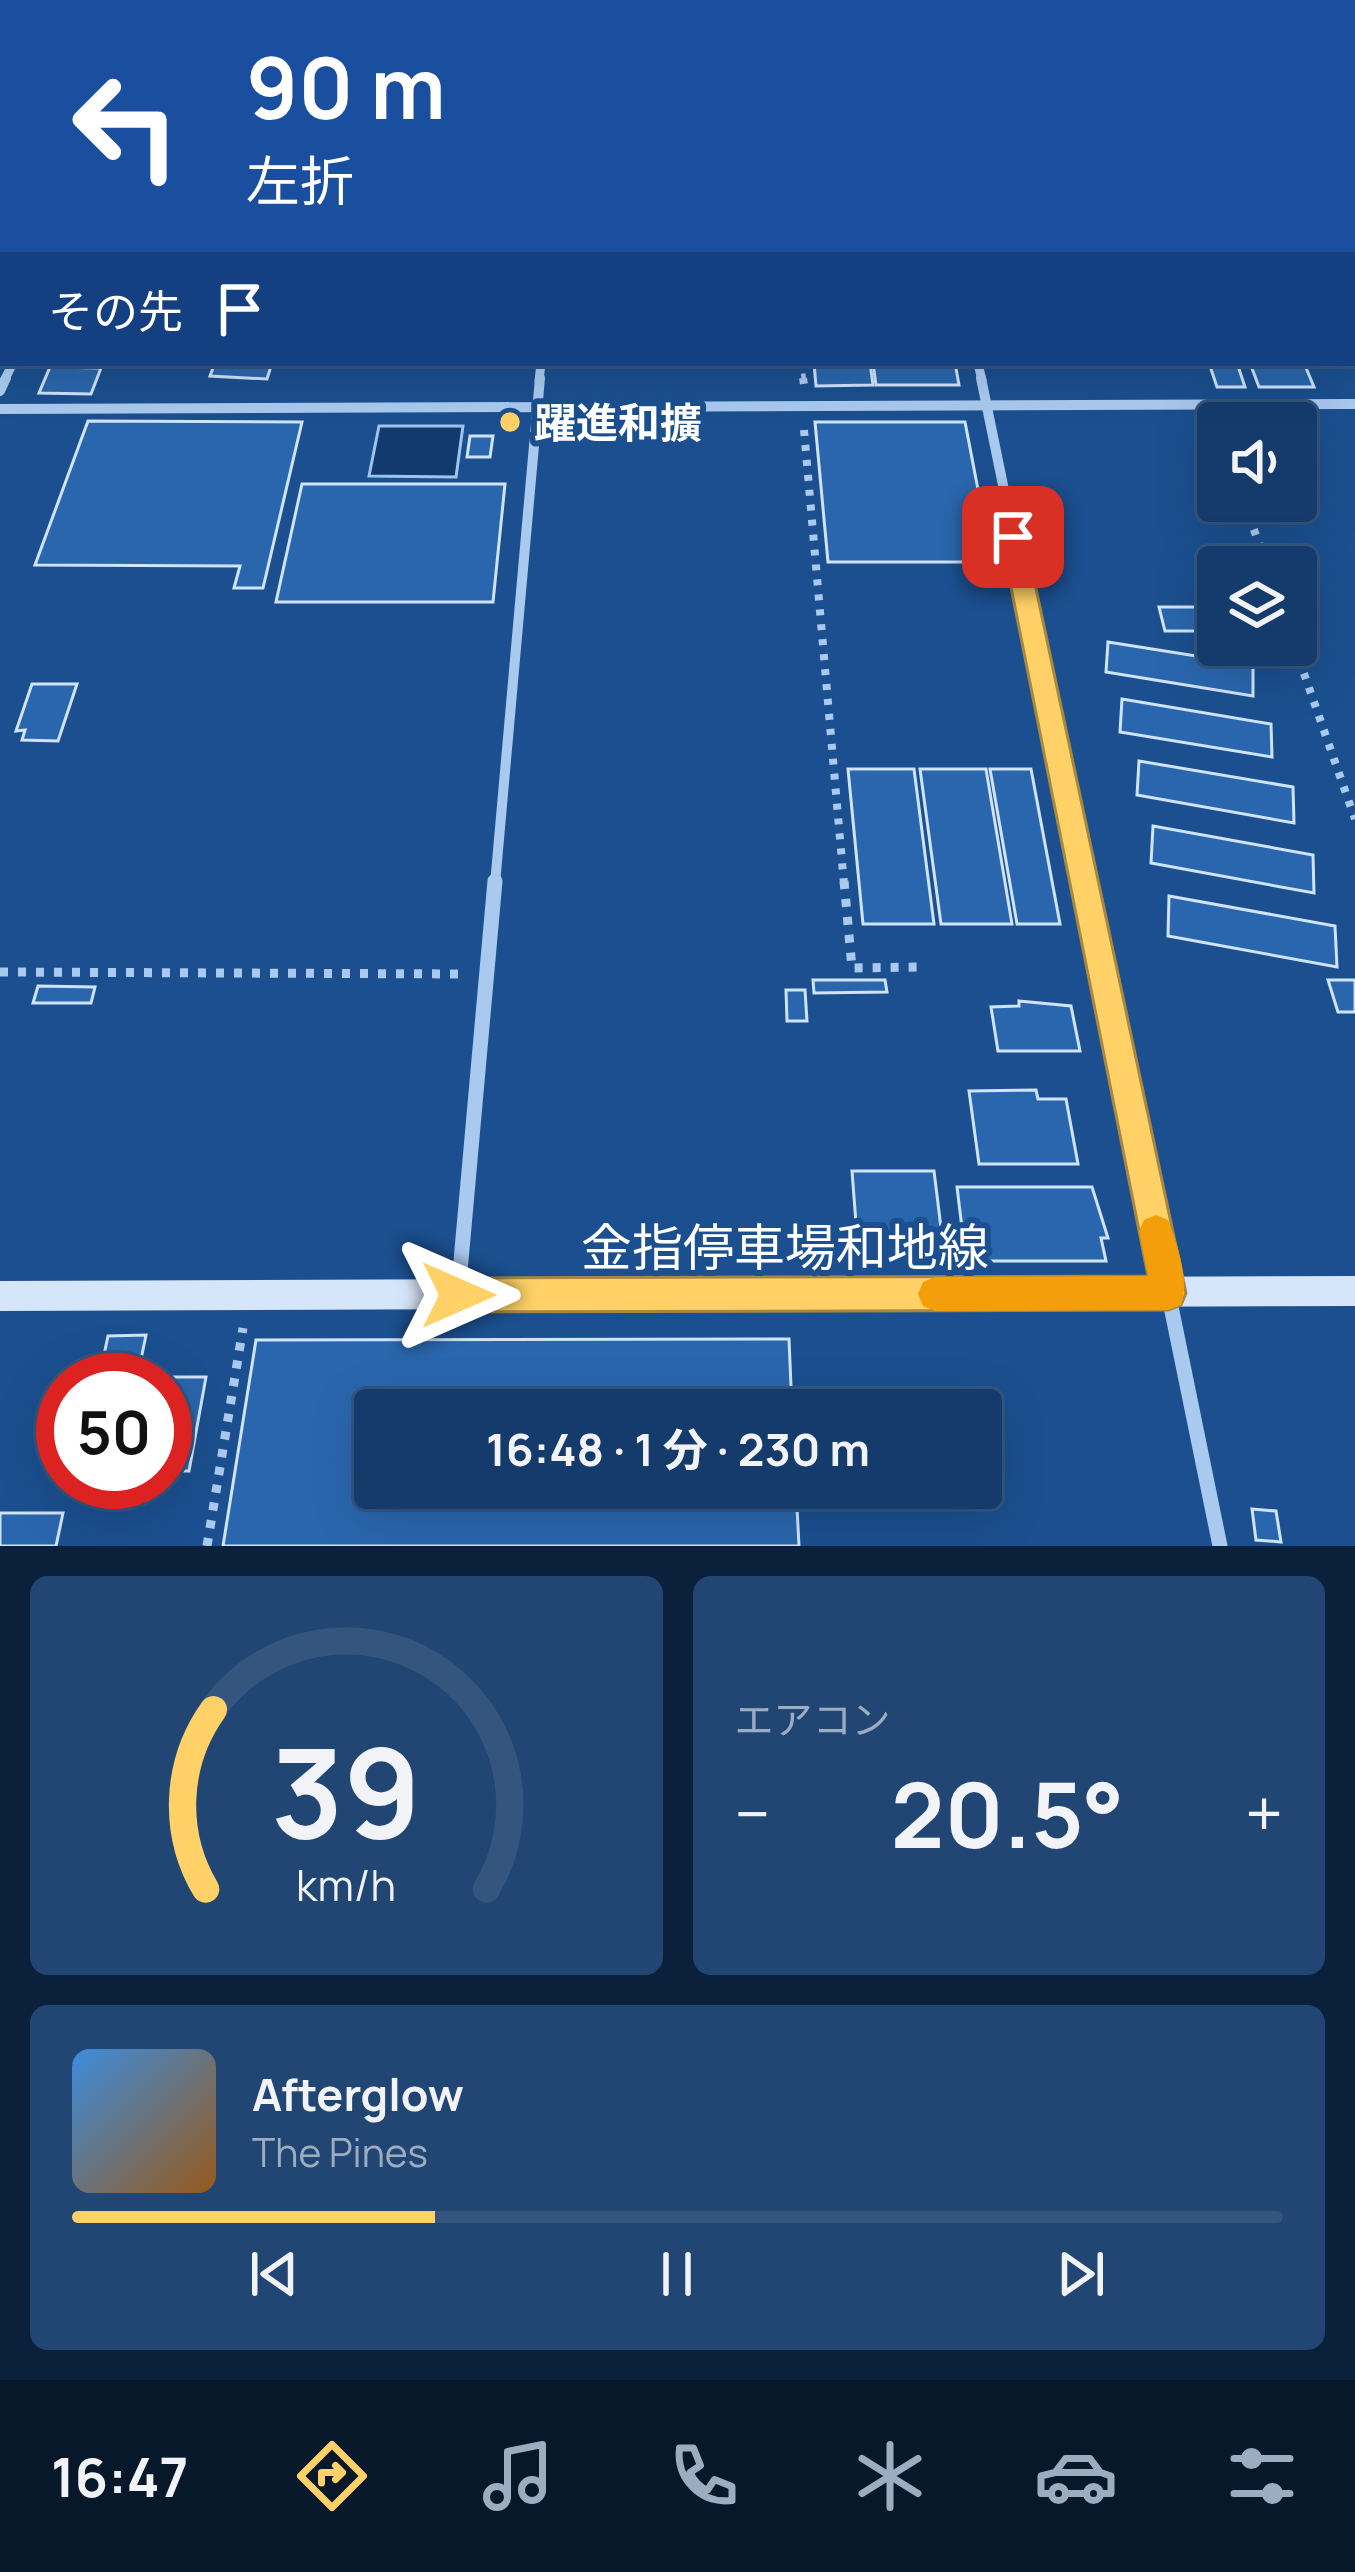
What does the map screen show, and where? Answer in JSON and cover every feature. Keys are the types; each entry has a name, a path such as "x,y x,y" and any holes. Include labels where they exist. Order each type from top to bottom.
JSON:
{"main road":[{"name":"金指停車場和地線","path":"0,1296 1355,1291"}],"street":[{"path":"458,1295 541,366"},
{"path":"979,366 1220,1546"},
{"path":"0,409 1355,404"}],"path":[{"path":"802,406 852,968 923,967"},
{"path":"1301,666 1355,819"},
{"path":"0,972 486,974"},
{"path":"207,1546 248,1295"}],"water":[{"path":"379,426 463,426 456,477 369,476"}],"building":[{"path":"214,366 271,366 267,379 210,376"},
{"path":"814,366 870,366 873,385 816,386"},
{"path":"873,366 956,366 959,385 876,385"},
{"path":"1210,366 1238,366 1245,387 1217,387"},
{"path":"1251,366 1305,366 1314,387 1259,387"},
{"path":"50,367 101,368 91,394 39,393"},
{"path":"88,421 302,422 263,588 234,588 240,566 35,565"},
{"path":"815,422 965,422 992,562 828,562"},
{"path":"470,436 493,436 490,457 467,457"},
{"path":"302,484 505,484 493,602 276,602"},
{"path":"1159,607 1197,607 1197,631 1165,631"},
{"path":"1108,642 1197,656 1197,666 1253,666 1253,696 1106,672"},
{"path":"32,684 77,684 58,741 22,740 25,730 16,731"},
{"path":"1122,699 1271,724 1272,757 1120,732"},
{"path":"1139,761 1293,787 1294,823 1137,795"},
{"path":"848,769 914,769 934,924 863,924"},
{"path":"920,769 986,769 1012,924 941,924"},
{"path":"990,769 1031,769 1060,924 1017,924"},
{"path":"1153,826 1313,855 1314,893 1151,863"},
{"path":"1169,896 1335,926 1337,967 1168,936"},
{"path":"813,980 885,980 887,992 814,993"},
{"path":"1328,980 1355,980 1355,1012 1338,1012"},
{"path":"38,986 95,987 91,1003 33,1003"},
{"path":"786,990 805,990 807,1021 787,1021"},
{"path":"1019,1001 1071,1006 1080,1051 998,1051 991,1007 1019,1006"},
{"path":"1036,1090 1038,1099 1066,1099 1078,1164 979,1164 969,1091"},
{"path":"852,1171 934,1171 942,1236 857,1236"},
{"path":"957,1187 1092,1187 1108,1238 1101,1238 1106,1261 966,1261"},
{"path":"146,1335 142,1353 104,1353 108,1336"},
{"path":"789,1339 791,1389 354,1389 354,1509 797,1509 799,1546 223,1546 256,1340"},
{"path":"192,1377 206,1377 192,1454"},
{"path":"1252,1509 1276,1511 1281,1542 1256,1540"},
{"path":"0,1513 63,1513 56,1546 0,1546"}],"slow traffic":[{"path":"935,1294 1168,1293 1156,1231"}],"place":[{"name":"躍進和擴","path":"510,422"}],"route":[{"path":"458,1295 1168,1293 1013,537"}]}
